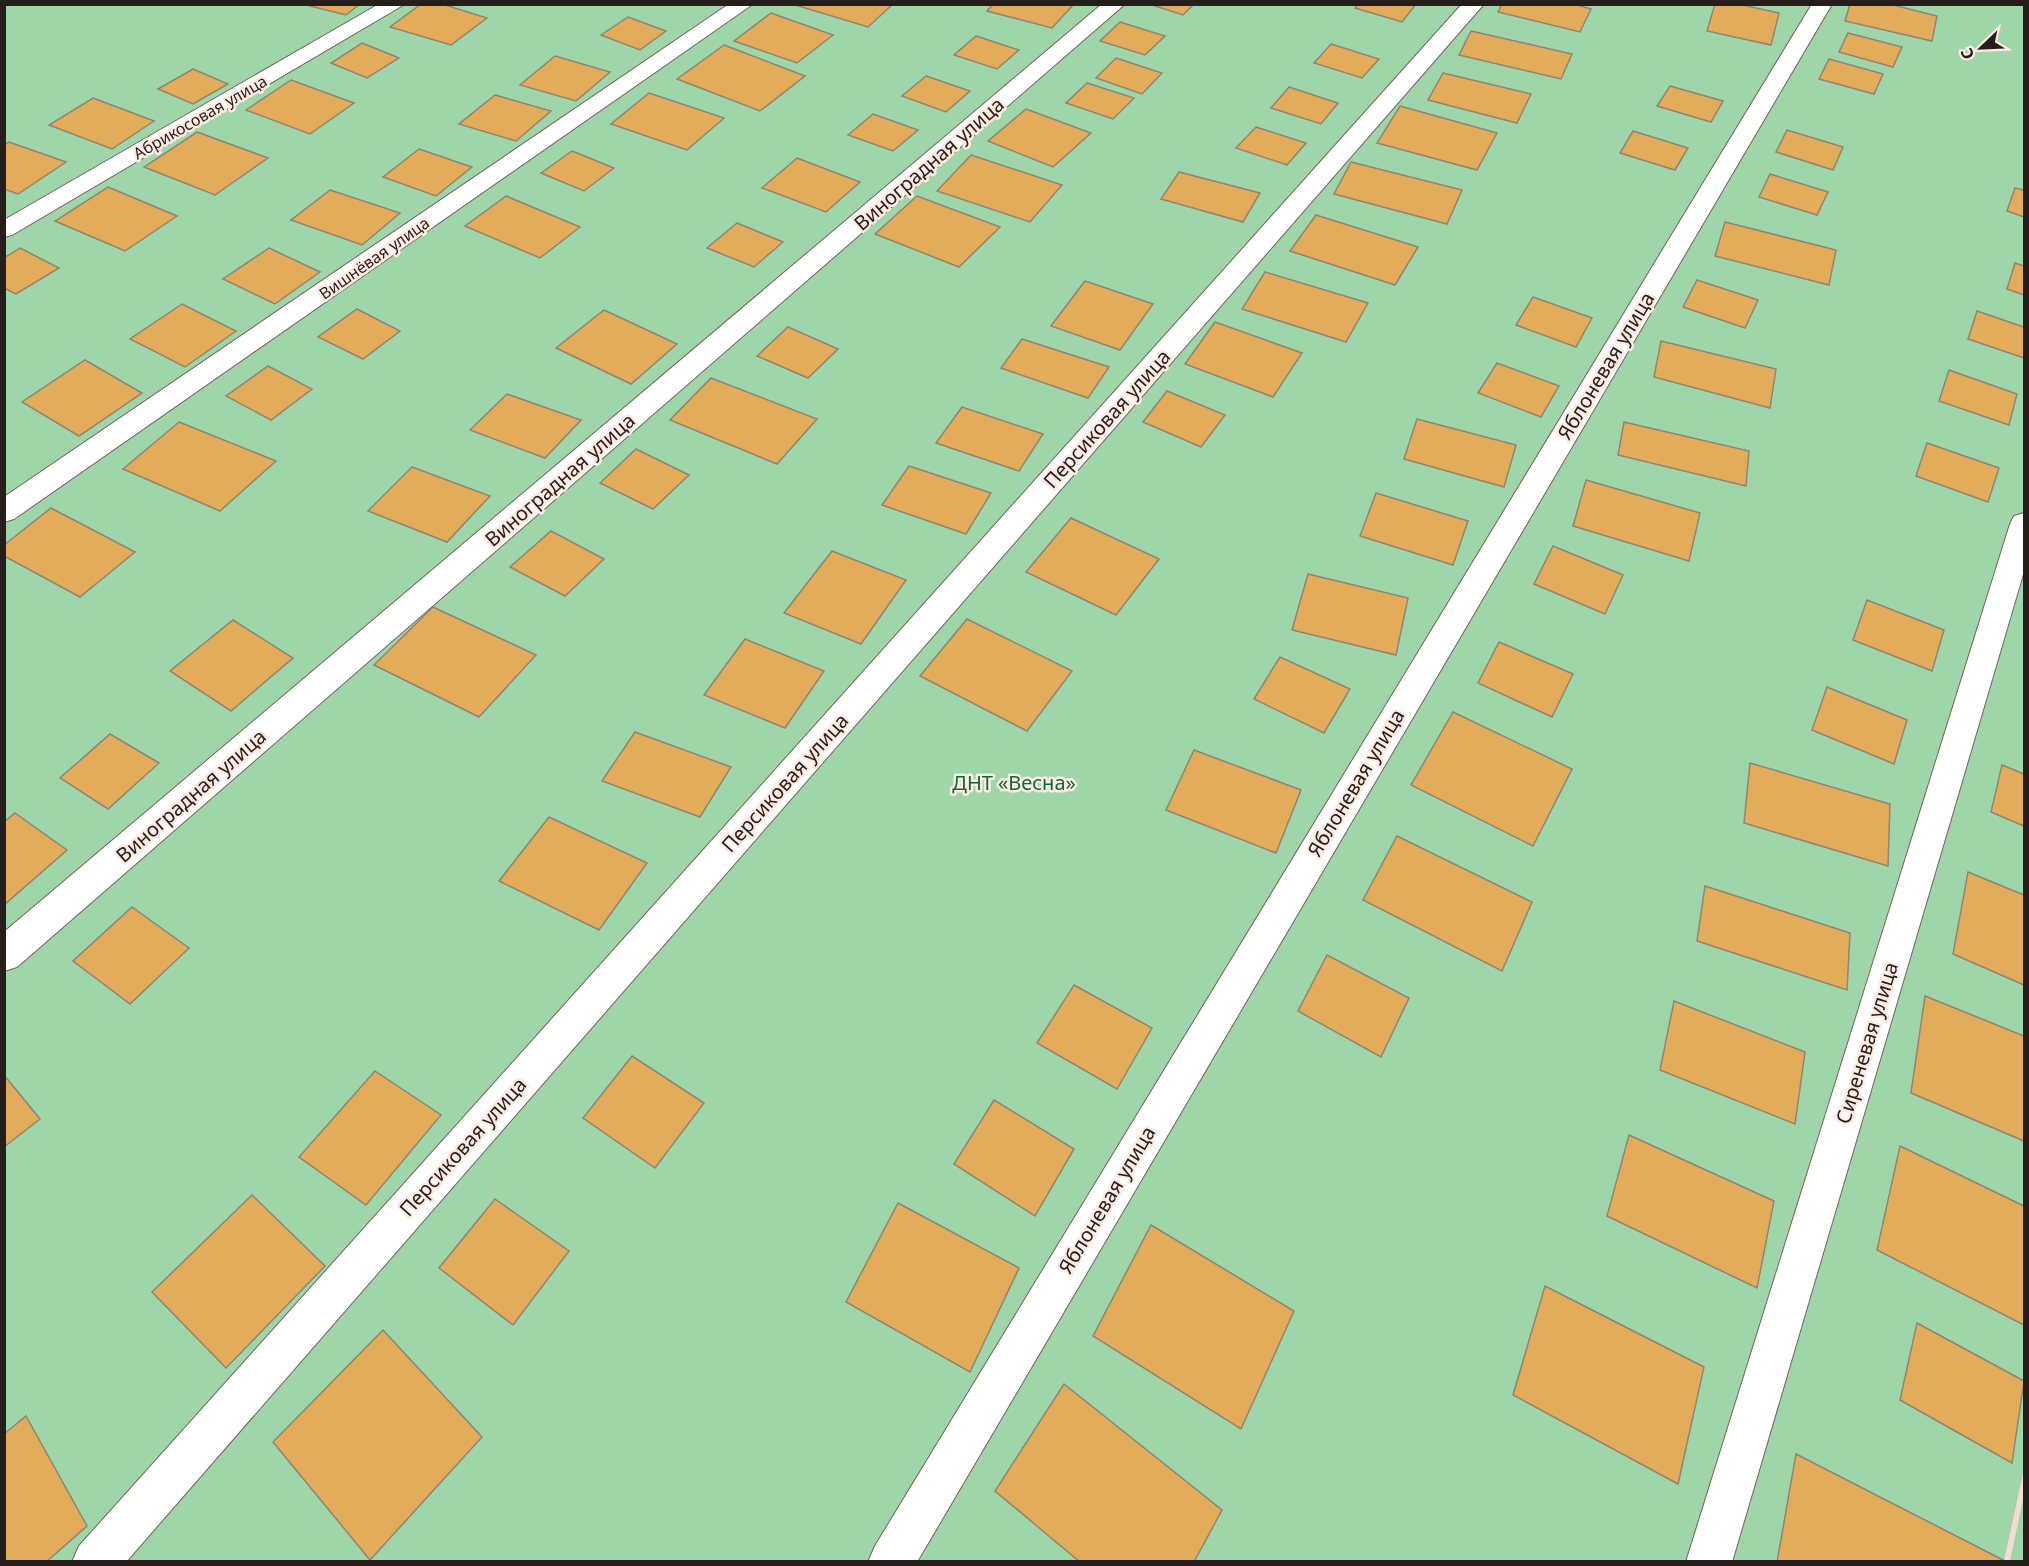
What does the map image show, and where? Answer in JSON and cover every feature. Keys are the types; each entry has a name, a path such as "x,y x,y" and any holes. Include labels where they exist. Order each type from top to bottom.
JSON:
{"lane":[{"name":"Абрикосовая улица","path":"4,230 395,4"},
{"name":"Вишнёвая улица","path":"4,513 743,4"},
{"name":"Виноградная улица","path":"4,955 1115,4"},
{"name":"Персиковая улица","path":"95,1562 1474,4"},
{"name":"Яблоневая улица","path":"891,1562 1822,4"},
{"name":"Сиреневая улица","path":"1709,1562 2025,524"}],"green space":[{"name":"ДНТ «Весна»","path":"5,4 2024,5 2024,1469 2004,1561 5,1561"},
{"path":"2024,1495 2024,1561 2010,1561"}],"building":[{"path":"302,4 360,4 346,15"},
{"path":"421,4 442,4 487,18 451,45 390,27"},
{"path":"792,4 893,4 868,27"},
{"path":"993,4 1074,4 1052,28 987,11"},
{"path":"1149,4 1194,4 1183,15"},
{"path":"1358,4 1416,4 1402,22 1355,8"},
{"path":"1502,4 1574,4 1591,9 1580,32 1498,12"},
{"path":"1715,4 1738,4 1779,13 1771,45 1707,31"},
{"path":"1850,4 1889,4 1937,16 1932,41 1845,21"},
{"path":"771,13 833,35 797,63 734,41"},
{"path":"628,17 666,31 640,50 601,35"},
{"path":"1120,22 1165,36 1145,55 1100,41"},
{"path":"1471,31 1572,54 1561,79 1459,55"},
{"path":"1848,33 1902,47 1893,67 1839,52"},
{"path":"976,36 1019,50 997,69 954,55"},
{"path":"362,43 399,58 367,78 331,63"},
{"path":"1331,44 1379,59 1362,78 1314,63"},
{"path":"724,45 805,76 760,111 677,79"},
{"path":"555,56 610,72 576,101 520,85"},
{"path":"1116,58 1162,73 1142,94 1096,78"},
{"path":"1829,59 1883,74 1874,94 1819,79"},
{"path":"193,69 228,84 193,104 158,89"},
{"path":"1443,73 1531,94 1517,123 1428,100"},
{"path":"926,76 970,91 946,112 902,96"},
{"path":"291,80 354,103 310,134 246,110"},
{"path":"1087,83 1134,98 1113,119 1066,103"},
{"path":"1670,86 1723,101 1711,122 1657,106"},
{"path":"1289,87 1338,103 1321,124 1271,108"},
{"path":"649,93 724,118 687,150 611,124"},
{"path":"495,95 551,111 516,141 459,124"},
{"path":"93,98 154,121 112,149 49,125"},
{"path":"1400,106 1497,133 1477,170 1377,143"},
{"path":"1026,109 1091,133 1053,167 988,141"},
{"path":"873,114 918,130 893,151 848,135"},
{"path":"1256,127 1306,143 1287,165 1236,148"},
{"path":"1787,130 1843,147 1833,170 1776,152"},
{"path":"1633,131 1688,148 1675,170 1620,153"},
{"path":"197,132 268,158 215,195 144,167"},
{"path":"9,142 66,162 18,194 4,189 4,145"},
{"path":"419,149 472,167 436,196 383,177"},
{"path":"572,151 614,168 584,191 541,173"},
{"path":"971,155 1062,185 1030,222 937,191"},
{"path":"797,158 860,182 826,212 762,188"},
{"path":"1351,162 1462,190 1447,224 1334,194"},
{"path":"1179,172 1260,193 1243,222 1161,199"},
{"path":"1770,174 1828,192 1817,215 1759,197"},
{"path":"108,187 177,216 125,251 55,221"},
{"path":"2015,188 2024,190 2024,217 2007,211"},
{"path":"330,190 400,213 362,245 291,220"},
{"path":"506,196 580,227 540,258 465,226"},
{"path":"917,196 1000,227 959,267 875,234"},
{"path":"1316,215 1418,247 1395,285 1290,251"},
{"path":"1725,222 1836,250 1829,285 1715,256"},
{"path":"737,223 783,242 754,267 707,248"},
{"path":"20,248 59,268 16,294 4,288 4,258"},
{"path":"269,248 320,272 275,304 223,279"},
{"path":"2015,263 2024,266 2024,295 2007,289"},
{"path":"1265,272 1368,303 1346,342 1242,309"},
{"path":"1697,280 1758,300 1745,328 1683,307"},
{"path":"1085,281 1153,304 1120,350 1051,326"},
{"path":"1533,297 1592,318 1576,347 1516,325"},
{"path":"182,304 236,331 185,367 130,339"},
{"path":"357,309 400,331 363,359 318,337"},
{"path":"604,310 677,344 631,384 556,348"},
{"path":"1977,311 2024,327 2024,358 1968,339"},
{"path":"1215,322 1302,353 1273,397 1185,364"},
{"path":"788,327 838,349 808,378 757,356"},
{"path":"1022,339 1109,367 1088,398 1001,368"},
{"path":"1661,341 1776,369 1770,408 1654,377"},
{"path":"85,360 142,393 79,436 22,402"},
{"path":"1497,363 1559,386 1541,417 1478,393"},
{"path":"268,366 312,389 271,420 226,396"},
{"path":"1949,370 2017,394 2009,425 1939,401"},
{"path":"711,378 817,419 777,464 670,420"},
{"path":"1167,391 1225,415 1201,447 1143,422"},
{"path":"507,394 581,420 545,458 470,430"},
{"path":"962,407 1043,434 1019,471 936,443"},
{"path":"1417,419 1516,445 1504,487 1404,459"},
{"path":"179,422 276,461 220,511 123,469"},
{"path":"1624,422 1749,451 1746,486 1618,455"},
{"path":"1927,443 1999,468 1988,502 1916,476"},
{"path":"636,449 689,475 653,509 600,483"},
{"path":"909,466 991,493 966,534 882,505"},
{"path":"412,467 490,496 447,542 368,511"},
{"path":"1586,480 1700,513 1689,561 1573,526"},
{"path":"1376,493 1468,521 1453,565 1360,536"},
{"path":"51,508 135,552 80,597 4,556 4,545"},
{"path":"1071,518 1159,559 1116,615 1026,572"},
{"path":"551,531 604,559 565,596 510,567"},
{"path":"1553,546 1623,575 1605,614 1534,584"},
{"path":"832,551 906,580 861,644 784,613"},
{"path":"1308,574 1408,598 1396,655 1292,630"},
{"path":"1867,600 1944,630 1932,671 1853,640"},
{"path":"433,607 536,655 479,717 374,665"},
{"path":"967,619 1072,671 1027,731 920,676"},
{"path":"233,620 293,658 231,711 170,671"},
{"path":"745,639 824,671 785,728 704,695"},
{"path":"1499,642 1573,674 1552,717 1478,683"},
{"path":"1280,657 1350,689 1324,733 1254,699"},
{"path":"1827,687 1907,720 1894,764 1812,730"},
{"path":"1453,712 1572,769 1533,846 1411,785"},
{"path":"635,732 731,767 700,817 602,781"},
{"path":"110,734 159,763 108,809 60,778"},
{"path":"1194,750 1301,790 1276,853 1166,810"},
{"path":"1750,763 1890,804 1888,866 1744,823"},
{"path":"2002,765 2024,774 2024,826 1991,812"},
{"path":"15,813 67,850 4,905 4,822"},
{"path":"549,817 647,863 599,930 499,881"},
{"path":"1397,836 1532,902 1502,971 1363,900"},
{"path":"1968,872 2024,895 2024,985 1953,954"},
{"path":"1705,886 1850,933 1847,990 1697,941"},
{"path":"132,907 189,948 130,1004 73,961"},
{"path":"1327,955 1409,998 1381,1057 1298,1011"},
{"path":"1074,985 1152,1028 1117,1089 1037,1043"},
{"path":"1925,996 2024,1036 2024,1141 1911,1093"},
{"path":"1674,1001 1805,1052 1795,1124 1660,1070"},
{"path":"632,1056 704,1103 655,1168 583,1118"},
{"path":"375,1071 441,1115 366,1205 299,1157"},
{"path":"4,1075 40,1119 4,1147"},
{"path":"994,1100 1074,1149 1035,1216 954,1164"},
{"path":"1629,1135 1774,1201 1757,1288 1607,1216"},
{"path":"1900,1146 2024,1206 2024,1325 1877,1250"},
{"path":"252,1195 325,1266 226,1368 152,1292"},
{"path":"495,1199 569,1251 513,1325 439,1268"},
{"path":"898,1203 1019,1268 970,1372 846,1302"},
{"path":"1151,1225 1294,1311 1241,1429 1093,1336"},
{"path":"1545,1286 1704,1367 1678,1484 1513,1395"},
{"path":"1917,1323 2024,1381 2012,1463 1900,1400"},
{"path":"383,1330 482,1437 370,1560 273,1442"},
{"path":"1064,1384 1222,1510 1194,1562 1080,1562 995,1491"},
{"path":"26,1416 87,1526 46,1562 4,1562 4,1434"},
{"path":"1796,1454 2007,1562 1777,1562"}]}
